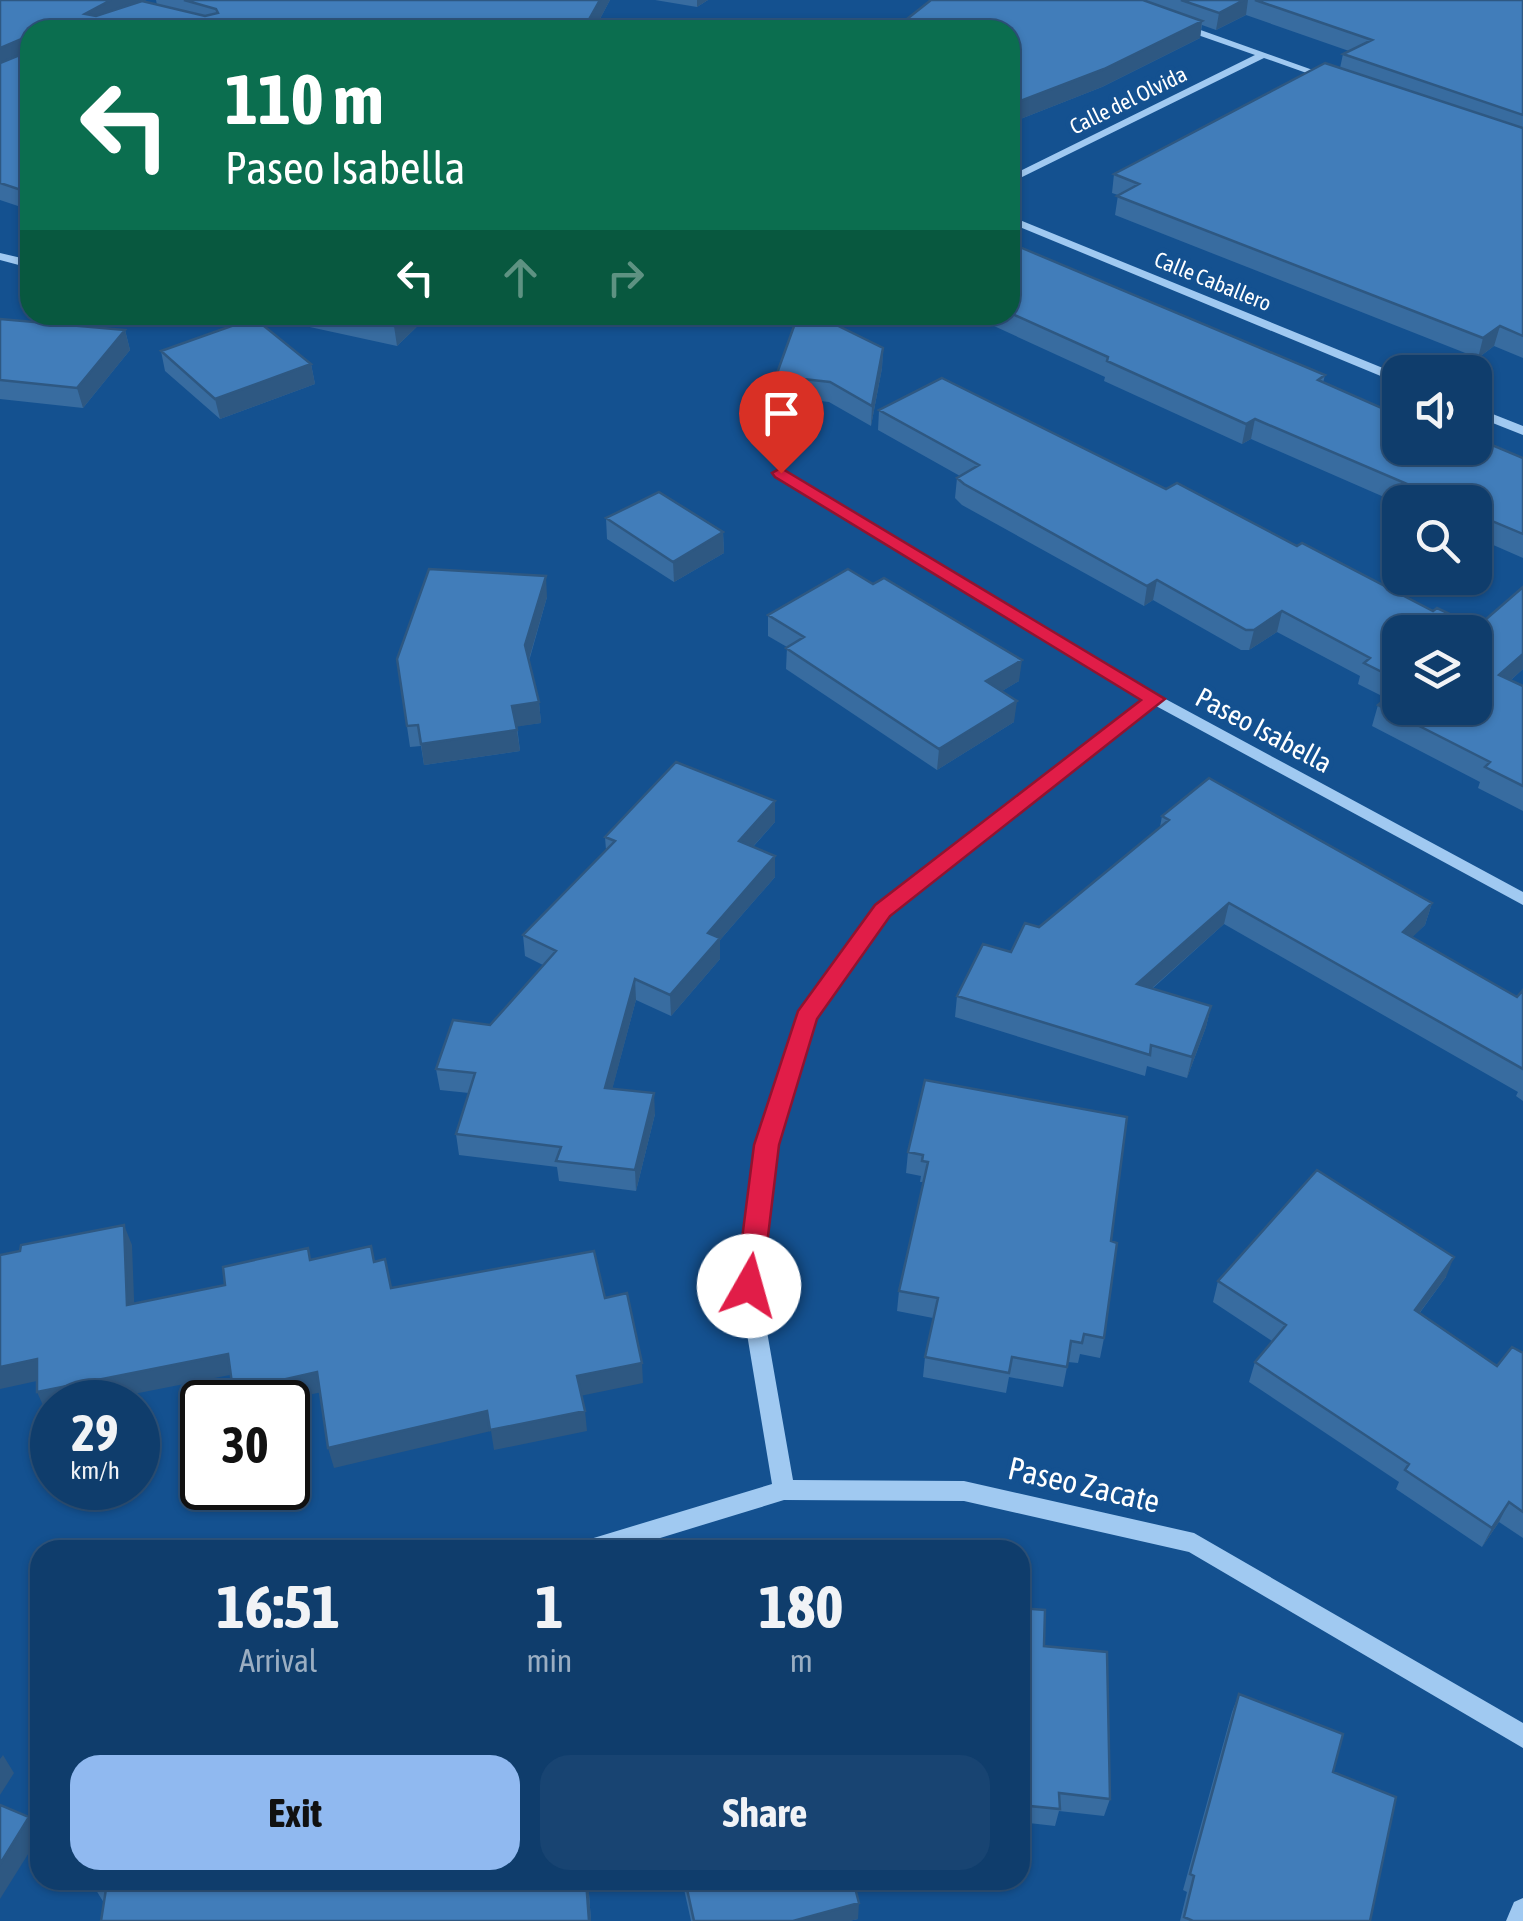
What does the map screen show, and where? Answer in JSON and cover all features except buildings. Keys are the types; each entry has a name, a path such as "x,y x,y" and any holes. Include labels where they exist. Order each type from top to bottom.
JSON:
{"street":[{"path":"1160,18 1338,80"},
{"name":"Calle del Olvida","path":"1020,175 1263,55"},
{"name":"Calle Caballero","path":"1020,222 1382,373"},
{"path":"1492,418 1523,431"},
{"name":"Paseo Isabella","path":"781,473 1155,699 1523,899"},
{"path":"784,1490 749,1286 766,1145 806,1017 882,910 1155,699"},
{"name":"Paseo Zacate","path":"620,1540 784,1490 964,1492 1194,1543 1523,1736"},
{"path":"1519,1921 1523,1910"}],"route":[{"path":"749,1286 766,1145 806,1017 882,910 1155,699 781,473"}]}
